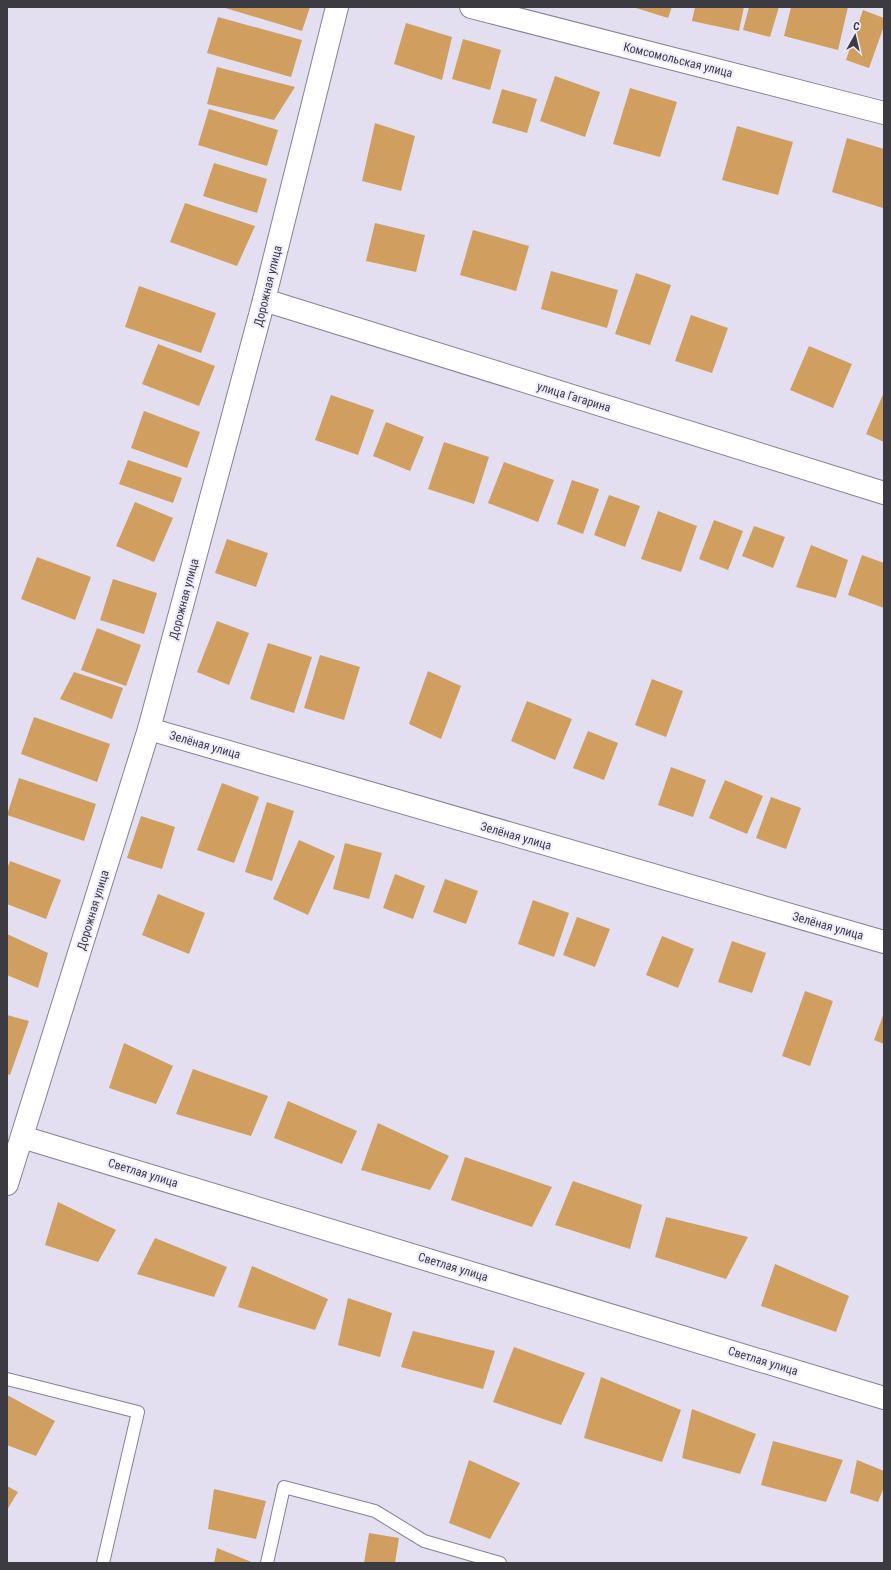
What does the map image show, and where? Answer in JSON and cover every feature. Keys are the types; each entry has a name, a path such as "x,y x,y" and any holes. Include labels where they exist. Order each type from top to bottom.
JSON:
{"street":[{"name":"Дорожная улица","path":"7,1184 149,729 264,300 337,7"},
{"name":"Комсомольская улица","path":"472,7 884,113"},
{"name":"улица Гагарина","path":"264,300 884,493"},
{"name":"Зелёная улица","path":"149,729 884,942"},
{"name":"Светлая улица","path":"22,1137 884,1398"}],"lane":[{"path":"7,1379 138,1412 103,1563"},
{"path":"267,1563 284,1487 375,1511 424,1541 500,1563"}],"building":[{"path":"222,7 310,7 302,31"},
{"path":"672,7 668,18 636,8"},
{"path":"695,7 744,7 739,31 692,21"},
{"path":"749,7 779,7 770,37 743,30"},
{"path":"791,7 848,7 838,50 784,36"},
{"path":"863,10 884,18 884,26 869,68 846,60"},
{"path":"218,17 302,40 291,77 207,53"},
{"path":"406,23 452,37 442,80 394,64"},
{"path":"463,39 501,50 490,90 452,79"},
{"path":"217,67 295,87 274,120 207,104"},
{"path":"555,76 600,92 585,137 540,121"},
{"path":"630,88 677,102 660,157 613,144"},
{"path":"502,89 537,99 527,133 492,123"},
{"path":"209,109 278,130 267,166 198,145"},
{"path":"375,123 415,136 401,191 362,181"},
{"path":"737,126 793,142 778,195 722,180"},
{"path":"847,138 884,149 883,208 832,192"},
{"path":"214,163 267,179 257,213 203,196"},
{"path":"185,203 255,226 237,266 170,242"},
{"path":"375,223 425,235 416,272 366,261"},
{"path":"473,230 529,246 516,291 460,275"},
{"path":"551,271 618,290 607,328 541,309"},
{"path":"636,273 671,285 650,345 615,334"},
{"path":"139,286 216,313 201,353 125,327"},
{"path":"691,315 728,328 712,373 675,361"},
{"path":"158,344 215,366 199,406 142,384"},
{"path":"809,346 852,364 833,408 790,390"},
{"path":"884,392 884,442 866,434"},
{"path":"331,395 374,410 358,455 315,440"},
{"path":"144,411 200,432 187,468 131,448"},
{"path":"386,422 424,437 410,471 373,456"},
{"path":"444,442 489,457 474,504 428,489"},
{"path":"128,460 182,478 173,503 119,484"},
{"path":"504,462 554,480 538,522 488,503"},
{"path":"572,480 599,489 583,534 557,524"},
{"path":"609,495 640,506 625,547 594,535"},
{"path":"135,502 173,518 154,562 116,546"},
{"path":"658,511 697,526 681,572 641,559"},
{"path":"714,520 743,531 728,570 699,559"},
{"path":"754,526 785,537 773,568 742,556"},
{"path":"227,539 268,553 256,587 215,573"},
{"path":"811,545 848,560 836,598 796,587"},
{"path":"862,555 884,563 884,608 848,595"},
{"path":"37,557 91,577 75,620 21,599"},
{"path":"113,579 157,593 144,634 100,620"},
{"path":"217,621 249,633 229,685 197,672"},
{"path":"97,628 141,645 126,686 81,670"},
{"path":"268,643 312,657 294,713 250,699"},
{"path":"320,655 360,667 344,720 304,708"},
{"path":"428,671 461,686 441,739 409,724"},
{"path":"74,672 123,688 112,719 60,699"},
{"path":"652,679 683,691 666,737 635,725"},
{"path":"527,701 572,719 555,760 511,741"},
{"path":"34,717 110,744 97,782 21,754"},
{"path":"588,731 618,743 604,780 573,768"},
{"path":"671,767 706,780 693,817 658,805"},
{"path":"19,778 96,804 84,841 7,815"},
{"path":"725,780 763,796 747,834 709,818"},
{"path":"222,783 259,797 234,863 197,850"},
{"path":"771,797 801,808 786,849 756,838"},
{"path":"267,802 294,811 272,881 245,872"},
{"path":"141,816 175,827 162,869 127,858"},
{"path":"299,840 335,856 308,915 273,899"},
{"path":"345,843 382,853 369,899 333,889"},
{"path":"10,861 61,880 46,919 7,904 7,869"},
{"path":"395,874 425,886 413,919 383,908"},
{"path":"445,879 478,891 466,924 433,912"},
{"path":"158,894 205,913 189,954 142,935"},
{"path":"533,900 569,913 554,957 518,944"},
{"path":"577,917 610,929 595,967 563,955"},
{"path":"7,934 48,953 38,988 7,975"},
{"path":"662,936 694,949 678,988 646,975"},
{"path":"732,941 766,953 752,993 718,982"},
{"path":"805,991 833,1001 810,1066 782,1056"},
{"path":"884,1013 884,1044 874,1040"},
{"path":"7,1015 29,1021 10,1075 7,1074"},
{"path":"124,1043 173,1066 156,1104 109,1088"},
{"path":"193,1069 268,1096 251,1136 176,1114"},
{"path":"288,1101 357,1131 342,1164 274,1138"},
{"path":"378,1123 449,1156 430,1190 361,1170"},
{"path":"465,1157 552,1187 532,1227 451,1200"},
{"path":"573,1181 642,1205 630,1249 555,1225"},
{"path":"58,1202 116,1230 98,1262 45,1245"},
{"path":"666,1217 748,1237 726,1279 655,1257"},
{"path":"155,1238 227,1267 214,1297 137,1274"},
{"path":"775,1264 849,1296 836,1332 761,1306"},
{"path":"252,1266 328,1299 315,1330 238,1307"},
{"path":"348,1298 392,1313 380,1357 338,1345"},
{"path":"413,1331 495,1351 483,1389 401,1367"},
{"path":"514,1347 585,1373 561,1425 493,1402"},
{"path":"601,1377 681,1410 662,1462 584,1438"},
{"path":"7,1395 55,1421 36,1456 7,1445"},
{"path":"692,1409 756,1434 740,1474 682,1458"},
{"path":"773,1441 843,1460 826,1502 761,1485"},
{"path":"469,1460 520,1483 490,1539 449,1523"},
{"path":"857,1460 884,1471 884,1487 878,1502 850,1493"},
{"path":"7,1486 18,1492 7,1510"},
{"path":"214,1489 266,1501 256,1539 208,1529"},
{"path":"369,1533 399,1538 395,1563 364,1563"},
{"path":"217,1548 254,1563 214,1563"}]}
